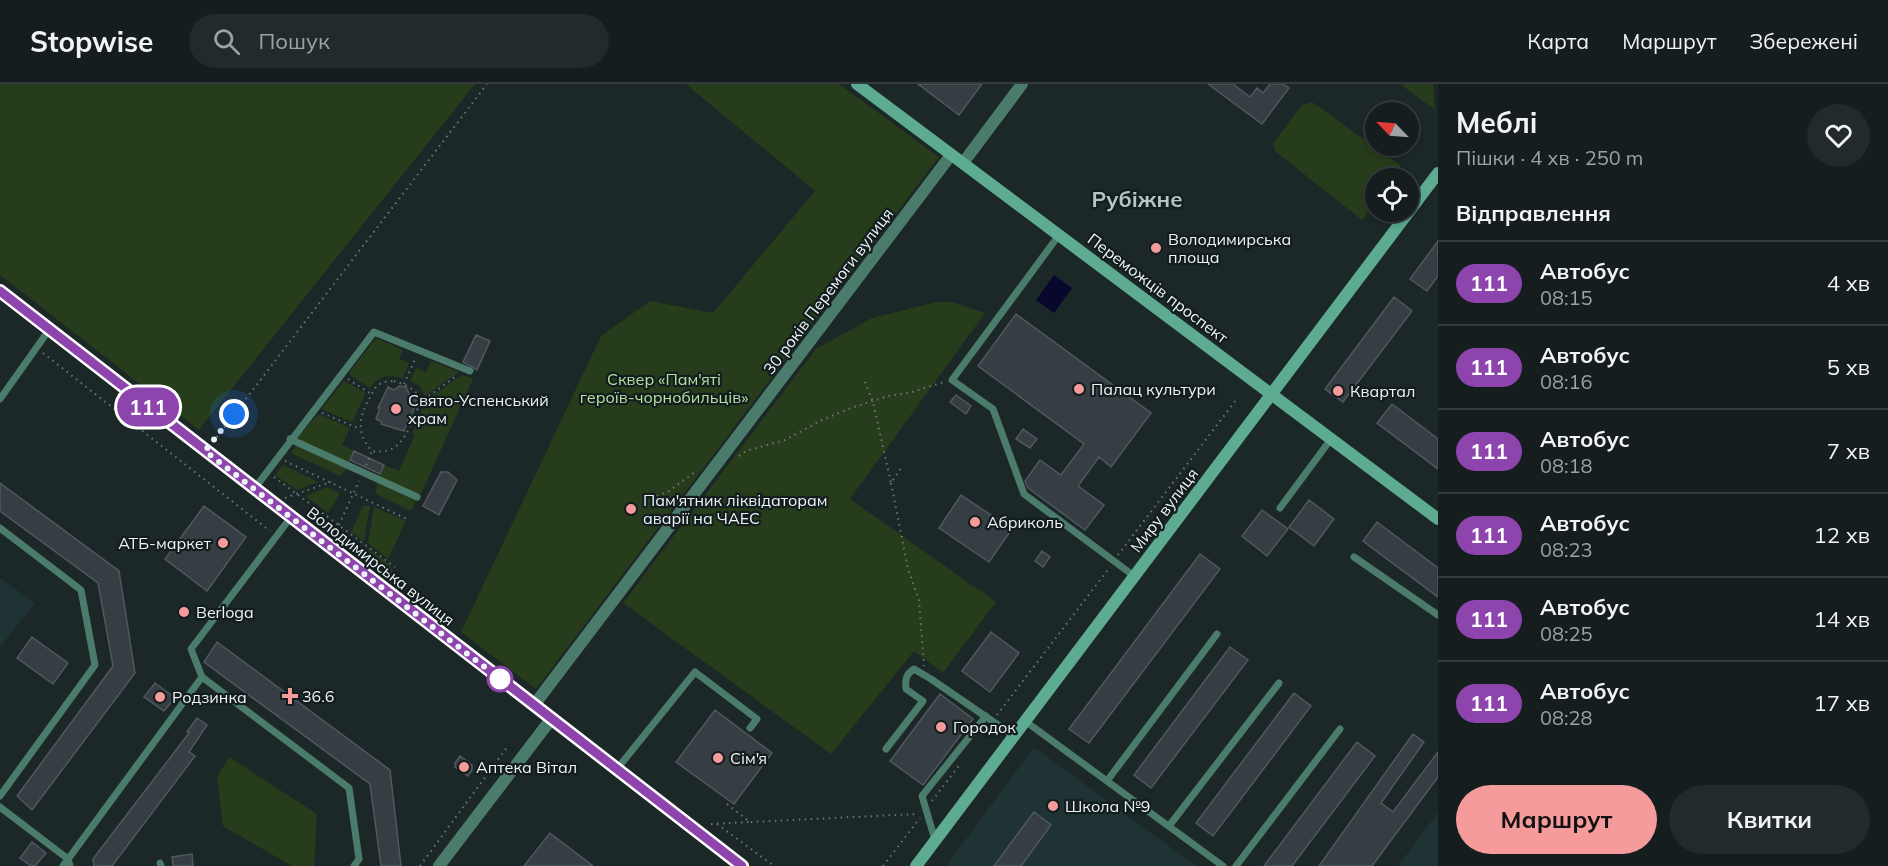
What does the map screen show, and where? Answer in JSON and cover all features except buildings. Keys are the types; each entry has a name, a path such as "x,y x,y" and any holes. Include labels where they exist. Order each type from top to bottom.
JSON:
{"street":[{"name":"Переможців проспект","path":"857,84 1438,519"},
{"path":"963,163 1022,84"},
{"name":"30 років Перемоги вулиця","path":"534,705 951,155"},
{"name":"Миру вулиця","path":"916,866 1438,173"},
{"name":"Володимирська вулиця","path":"0,291 742,866"},
{"path":"440,866 552,718"}],"lane":[{"path":"1059,235 952,380 993,410 1024,494 1134,576"},
{"path":"0,399 49,330"},
{"path":"254,489 374,332 467,370"},
{"path":"290,439 417,497"},
{"path":"1280,508 1331,439"},
{"path":"291,517 191,649 202,678 350,788 359,859 354,866"},
{"path":"0,528 81,590 95,665 0,796"},
{"path":"1354,557 1438,615"},
{"path":"1107,781 1217,634"},
{"path":"886,749 923,701 906,689 905,682 908,674 914,669 925,674 1014,736"},
{"path":"617,769 695,672 758,719 750,728"},
{"path":"63,866 69,862 202,678"},
{"path":"1169,826 1279,683"},
{"path":"936,840 922,796 986,716"},
{"path":"1025,721 1223,866"},
{"path":"1236,866 1340,729"},
{"path":"0,807 69,862"}],"path":[{"path":"205,451 487,84"},
{"path":"36,348 276,536"},
{"path":"404,384 419,350"},
{"path":"419,403 416,393 404,384 394,381 377,385 364,411 360,429 363,439 372,451 379,452 397,447 407,434 419,403 467,370"},
{"path":"341,374 372,394"},
{"path":"731,459 746,451 785,440 796,432 833,415 888,396 912,392 952,380"},
{"path":"865,382 873,402 908,569 919,600 925,674"},
{"path":"993,721 1236,400"},
{"path":"314,409 360,429"},
{"path":"277,457 407,519"},
{"path":"646,501 669,491 703,467"},
{"path":"891,483 902,467"},
{"path":"266,472 395,567"},
{"path":"278,501 331,482"},
{"path":"339,525 354,493"},
{"path":"420,866 508,746"},
{"path":"926,809 966,756"},
{"path":"727,804 750,822"},
{"path":"711,824 923,813 883,866"},
{"path":"717,824 774,866"}],"shaded area":[{"path":"0,578 35,603 0,647"},
{"name":"Школа №9","path":"1034,747 1196,866 946,866"},
{"path":"1438,812 1438,866 1398,866"}],"green space":[{"path":"0,84 475,84 199,430 0,275"},
{"name":"Сквер «Пам'яті героїв-чорнобильців»","path":"686,84 839,84 939,157 536,689 461,632 601,336 650,301 713,313 815,191"},
{"path":"1400,84 1433,84 1435,110"},
{"path":"1312,102 1365,140 1365,156 1387,156 1401,166 1400,168 1365,168 1365,216 1362,220 1275,151 1273,143 1302,105"},
{"path":"936,302 952,302 985,313 850,499 996,602 943,673 914,651 831,754 623,603 816,349 872,318"},
{"path":"376,338 403,350 399,359 409,363 403,378 384,377 370,388 348,374"},
{"path":"431,361 459,372 425,396 420,386 410,381 416,368 426,372"},
{"path":"462,375 473,379 420,496 379,477 384,465 399,471 415,435 412,434 426,400"},
{"path":"344,381 366,393 352,422 321,409"},
{"path":"318,414 350,428 342,445 354,451 349,463 297,439"},
{"path":"297,444 348,468 340,476 291,453"},
{"path":"283,465 318,482 297,490 275,475"},
{"path":"377,481 416,501 411,511 376,494"},
{"path":"327,487 340,494 328,513 305,496"},
{"path":"363,506 370,506 364,541 351,532"},
{"path":"374,507 406,521 388,559 368,543"},
{"path":"368,548 390,565 393,570 392,575 390,576 366,557"},
{"path":"229,757 317,814 314,866 292,866 223,826 217,778"}],"water":[{"path":"1054,275 1072,288 1054,313 1036,300"}],"bus line":[{"name":"111","path":"0,291 742,866"}],"place":[{"name":"Володимирська площа","path":"1156,248"},
{"name":"Палац культури","path":"1079,389"},
{"name":"Квартал","path":"1338,391"},
{"name":"Свято-Успенський храм","path":"396,409"},
{"name":"Пам'ятник ліквідаторам аварії на ЧАЕС","path":"631,509"},
{"name":"Абриколь","path":"975,522"},
{"name":"АТБ-маркет","path":"223,543"},
{"name":"Berloga","path":"184,612"},
{"name":"36.6","path":"290,696"},
{"name":"Родзинка","path":"160,697"},
{"name":"Городок","path":"941,727"},
{"name":"Сім'я","path":"718,758"},
{"name":"Аптека Вітал","path":"464,767"},
{"name":"Школа №9","path":"1053,806"}],"district":[{"name":"Рубіжне","path":"1137,199"}],"route":[{"path":"234,414 205,451 500,679"}]}
